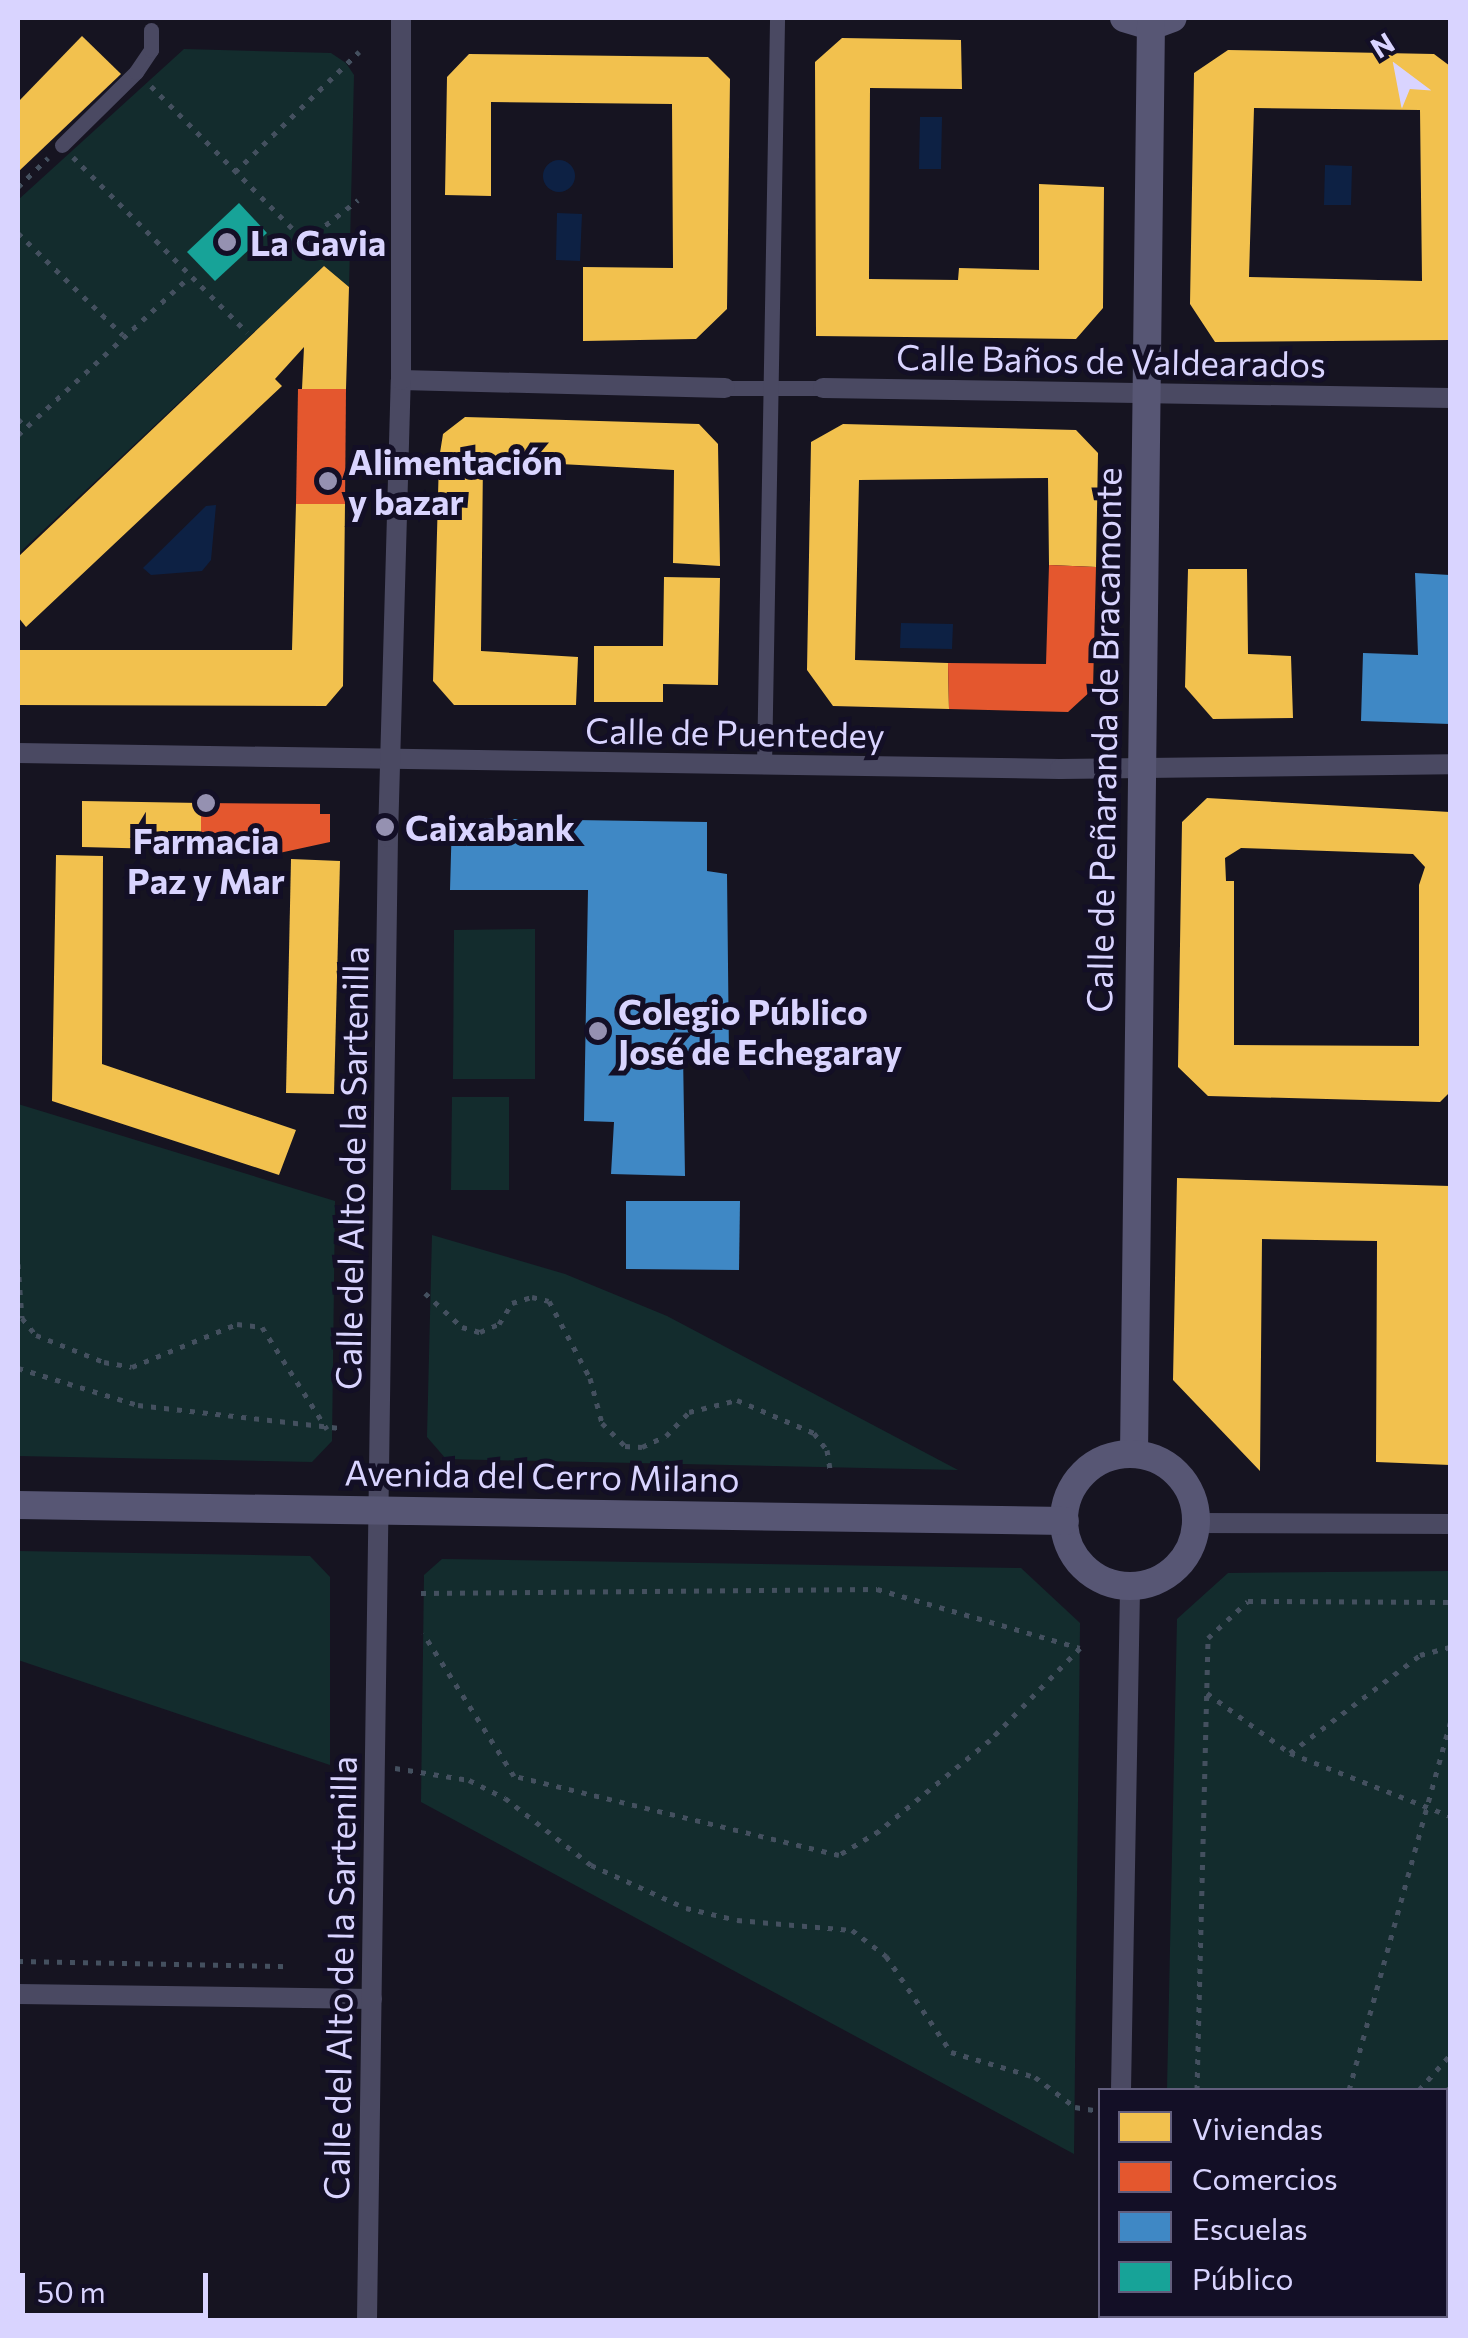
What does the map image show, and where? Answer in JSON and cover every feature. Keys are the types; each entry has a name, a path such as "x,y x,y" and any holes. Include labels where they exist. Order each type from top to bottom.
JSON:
{"main road":[{"name":"Calle de Peñaranda de Bracamonte","path":"1124,18 1162,22 1144,394 1134,1454"},
{"path":"1134,1454 1179,1476 1195,1522 1182,1563 1166,1577 1130,1587 1090,1571 1068,1540 1064,1521 1077,1480 1112,1456 1134,1454"},
{"name":"Avenida del Cerro Milano","path":"18,1505 1064,1521"}],"street":[{"name":"Calle del Alto de la Sartenilla","path":"367,2320 401,380 401,18"},
{"path":"764,766 776,18"},
{"path":"62,144 136,72 151,50 151,30"},
{"name":"Calle Baños de Valdearados","path":"401,380 1450,398"},
{"name":"Calle de Puentedey","path":"18,753 1141,769 1450,764"},
{"path":"1195,1522 1450,1524"},
{"path":"1121,2088 1130,1587"},
{"path":"18,1994 372,1999"}],"path":[{"path":"235,172 359,52"},
{"path":"136,72 305,241 358,200"},
{"path":"18,187 62,144 188,277 247,332"},
{"path":"18,233 123,336"},
{"path":"18,435 188,277"},
{"path":"18,418 26,428"},
{"path":"18,1264 22,1318 36,1335 104,1362 132,1367 236,1324 262,1327 328,1429"},
{"path":"424,1293 462,1326 480,1332 498,1324 512,1302 532,1296 549,1301 590,1378 602,1422 625,1446 642,1447 666,1436 689,1412 737,1400 814,1433 826,1450 831,1474"},
{"path":"18,1368 138,1405 340,1428"},
{"path":"421,1593 876,1589 1080,1648 990,1740 879,1830 839,1855 514,1776 423,1633"},
{"path":"1197,2088 1208,1638 1248,1601 1450,1602"},
{"path":"1290,1753 1420,1654 1450,1646"},
{"path":"1207,1693 1290,1753 1450,1816"},
{"path":"1350,2088 1450,1724"},
{"path":"374,1768 422,1768 470,1780 505,1798 590,1865 686,1908 737,1920 852,1930 886,1956 951,2052 1035,2077 1075,2107 1098,2111"},
{"path":"18,1961 290,1966"},
{"path":"1421,2088 1450,2055"}],"green space":[{"path":"184,49 331,53 346,63 354,75 349,287 324,266 18,554 18,200"},
{"path":"535,929 535,1079 453,1079 454,930"},
{"path":"452,1097 509,1097 509,1190 451,1190"},
{"path":"18,1104 335,1201 332,1441 312,1462 18,1456"},
{"path":"432,1235 565,1274 667,1316 958,1470 446,1459 427,1437"},
{"path":"18,1551 310,1556 330,1577 330,1765 18,1660"},
{"path":"442,1559 1021,1568 1080,1623 1074,2154 421,1802 424,1575"},
{"path":"1450,1571 1450,2320 1162,2320 1448,2318 1448,2088 1167,2088 1177,1619 1228,1573"}],"water":[{"path":"920,117 942,117 941,169 919,169"},
{"path":"559,160 570,165 575,176 570,187 559,192 548,187 543,176 548,165"},
{"path":"1325,165 1352,166 1351,205 1324,205"},
{"path":"557,213 582,214 580,261 556,260"},
{"path":"216,505 211,560 202,571 151,575 143,568 206,506"},
{"path":"901,623 953,624 952,649 900,648"}],"building: Viviendas":[{"path":"82,36 121,74 18,172 18,102"},
{"path":"842,38 961,40 962,89 870,88 869,279 958,280 959,268 1039,270 1039,184 1104,187 1103,308 1076,339 816,336 815,62"},
{"path":"1228,50 1434,54 1450,66 1450,340 1215,342 1190,304 1194,73","holes":["1254,108 1420,110 1422,281 1249,277"]},
{"path":"469,54 708,57 730,79 727,309 696,339 583,341 583,267 673,268 672,104 491,102 491,196 445,195 447,77"},
{"path":"324,266 349,287 346,389 302,389 304,347 275,379 282,386 26,627 18,617 18,557"},
{"path":"465,417 699,424 718,444 720,566 673,563 674,470 483,460 481,651 578,657 576,705 454,705 433,681 439,459 443,434"},
{"path":"843,424 1076,430 1098,453 1096,567 1049,565 1048,478 859,480 855,660 948,663 949,709 833,706 807,670 811,442"},
{"path":"296,504 345,504 343,686 326,706 18,705 18,650 292,650"},
{"path":"1188,569 1247,569 1248,654 1291,656 1293,718 1213,719 1185,687"},
{"path":"664,577 720,578 718,685 663,684 663,702 594,702 594,646 663,646"},
{"path":"1207,798 1450,812 1450,1092 1440,1102 1208,1096 1178,1067 1182,822","holes":["1241,848 1413,854 1425,867 1419,885 1419,1046 1234,1045 1234,881 1226,881 1225,858"]},
{"path":"82,801 201,803 201,850 82,847"},
{"path":"56,855 103,856 102,1064 296,1130 279,1175 52,1101"},
{"path":"291,859 340,861 334,1094 286,1093"},
{"path":"1177,1178 1450,1186 1450,1465 1376,1462 1377,1241 1262,1239 1260,1471 1173,1380"}],"building: Comercios":[{"path":"298,389 346,389 345,504 296,504"},
{"path":"1049,565 1096,567 1093,689 1068,712 949,709 948,663 1046,664"},
{"path":"201,803 320,804 320,814 330,814 330,842 270,855 201,850"}],"building: Escuelas":[{"path":"1415,573 1450,575 1450,724 1361,721 1363,653 1418,655"},
{"path":"452,818 707,822 707,871 727,874 729,1056 683,1054 685,1176 611,1174 614,1122 584,1121 588,890 450,890"},
{"path":"626,1201 740,1201 739,1270 626,1269"}],"building: Público":[{"name":"La Gavia","path":"239,203 267,233 215,281 187,252"}],"place":[{"name":"La Gavia","path":"227,242"},
{"name":"Alimentación y bazar","path":"328,481"},
{"name":"Farmacia Paz y Mar","path":"206,803"},
{"name":"Caixabank","path":"385,827"},
{"name":"Colegio Público José de Echegaray","path":"598,1031"}]}
